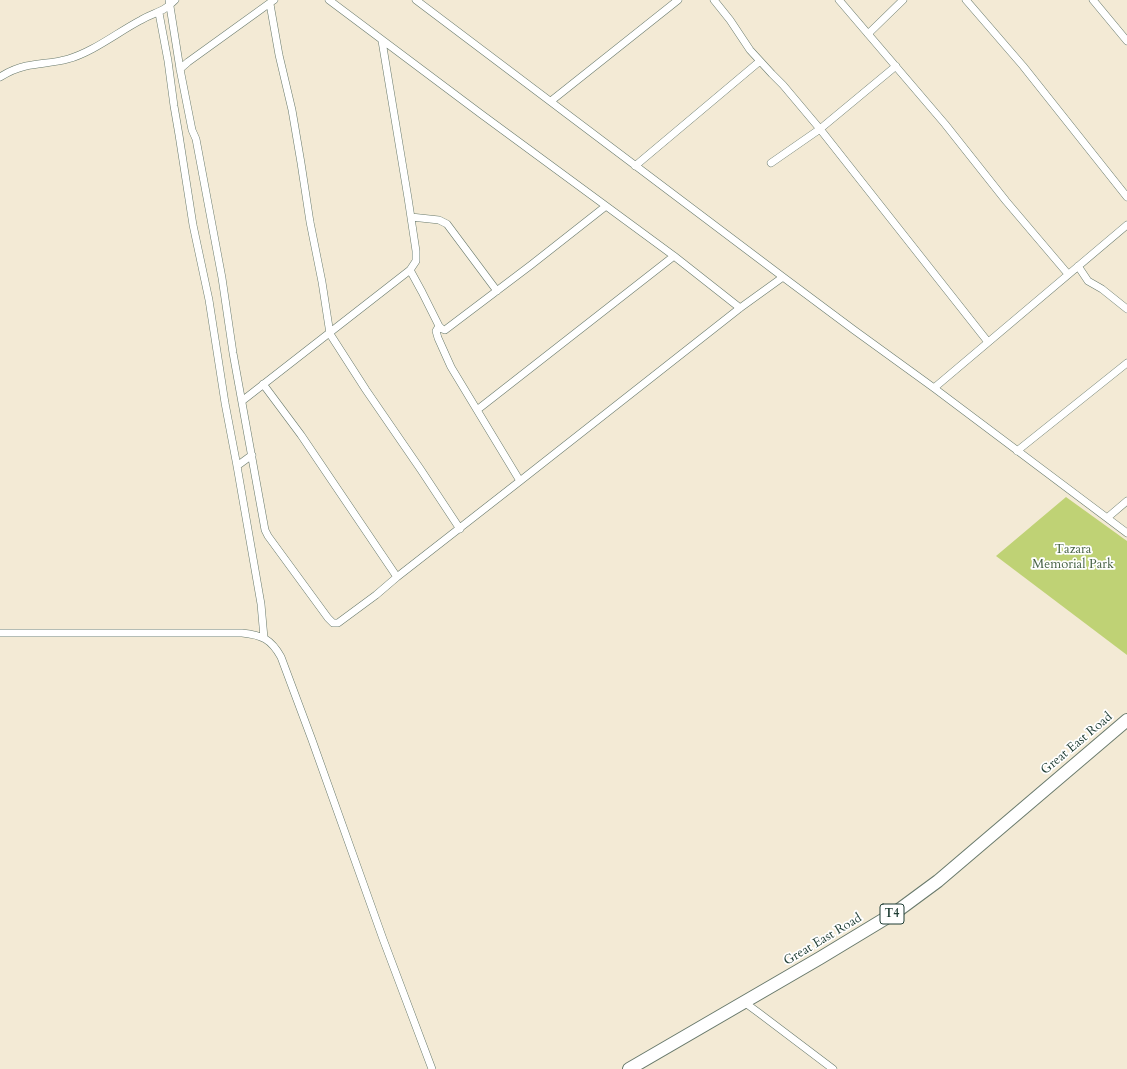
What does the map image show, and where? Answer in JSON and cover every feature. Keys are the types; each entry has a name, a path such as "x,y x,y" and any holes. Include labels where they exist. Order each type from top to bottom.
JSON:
{"highway":[{"name":"Great East Road","path":"629,1069 865,931 916,898 1127,720"}],"street":[{"path":"329,0 382,41 674,256 740,308"},
{"path":"416,0 783,277 1018,450 1127,533"},
{"path":"551,101 678,0"},
{"path":"714,0 730,20 750,50 783,85 820,129 988,342"},
{"path":"839,0 945,124 1006,201 1068,274"},
{"path":"868,34 904,0"},
{"path":"967,0 1023,66 1127,197"},
{"path":"1093,0 1127,41"},
{"path":"171,2 180,69 192,130 196,139 211,217 263,523 268,536 333,623 338,623 376,595 740,308 783,277"},
{"path":"0,76 25,66 69,59 110,38 142,19 158,13 171,2"},
{"path":"180,69 272,2 279,55 292,110 310,222 331,337 460,529"},
{"path":"158,13 168,61 193,225 209,300 225,403 261,604 264,638"},
{"path":"242,401 410,270 416,261 411,216 382,41"},
{"path":"635,166 760,61"},
{"path":"771,164 820,129 896,66"},
{"path":"410,270 439,326 444,330 497,291 606,206"},
{"path":"411,216 439,220 448,224 497,291"},
{"path":"934,388 1127,225"},
{"path":"477,410 674,256"},
{"path":"1078,266 1088,281 1102,289 1127,309"},
{"path":"439,326 436,331 438,338 451,367 520,481"},
{"path":"1018,450 1127,363"},
{"path":"263,384 305,442 397,577"},
{"path":"237,466 252,455"},
{"path":"1107,518 1127,501"},
{"path":"0,633 242,633 256,634 264,638 275,648 281,657 312,740 383,939 432,1069"},
{"path":"744,1002 833,1069"}],"green space":[{"name":"Tazara Memorial Park","path":"1066,497 1127,541 1127,655 996,556"}]}
